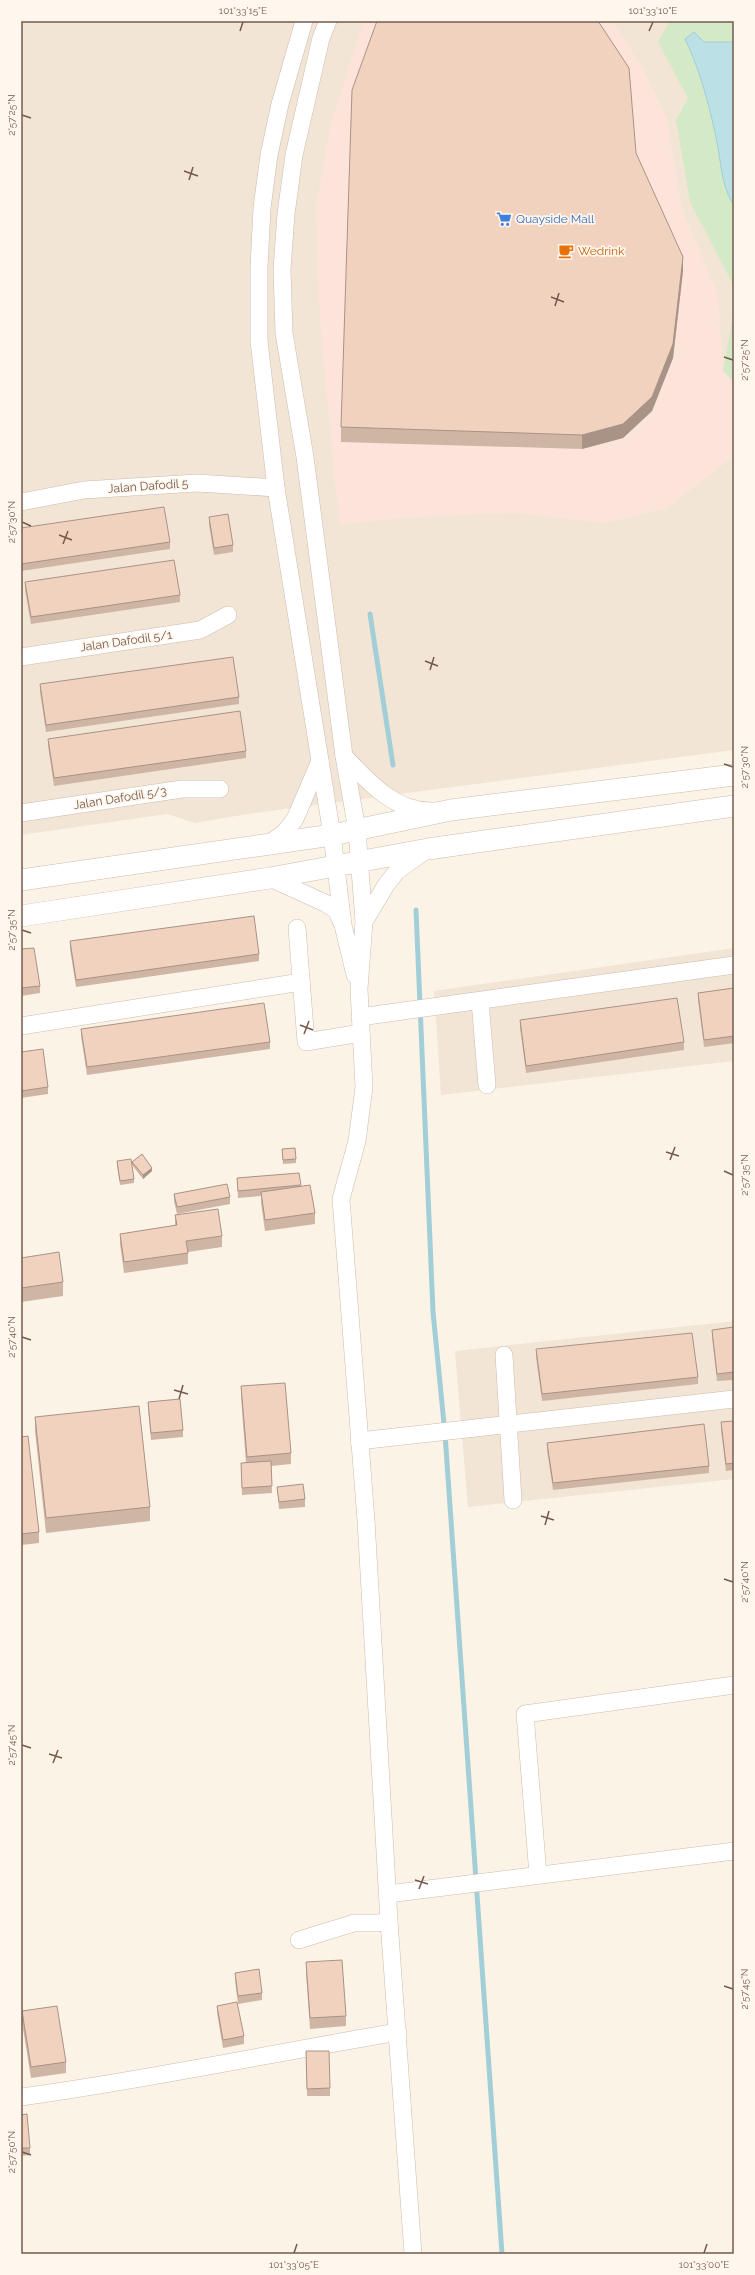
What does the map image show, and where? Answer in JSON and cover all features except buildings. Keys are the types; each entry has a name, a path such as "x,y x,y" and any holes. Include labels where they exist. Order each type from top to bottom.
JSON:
{"street":[{"path":"304,21 280,104 269,155 262,216 259,267 259,341 276,488 332,835 343,925 359,988"},
{"path":"328,21 321,38 294,155 286,214 282,268 283,326 305,457 344,756 357,830 364,922 359,988 364,1087 357,1141 341,1199 359,1441 388,1894 384,1922 398,2032 413,2254"},
{"name":"Jalan Dafodil 5","path":"21,502 84,490 197,483 276,488"},
{"name":"Jalan Dafodil 5/1","path":"21,657 200,630 228,616"},
{"path":"344,756 384,796 423,811 451,810"},
{"path":"270,842 284,832 295,819 320,761"},
{"path":"21,880 270,842 332,835 451,810 734,775"},
{"name":"Jalan Dafodil 5/3","path":"21,813 182,789 220,789"},
{"path":"21,916 270,878 359,860 428,849 734,806"},
{"path":"364,922 386,885 397,871 428,849"},
{"path":"270,878 325,903 336,910 343,925"},
{"path":"297,928 306,1042 420,1009 734,965"},
{"path":"21,1026 301,982"},
{"path":"480,1001 487,1085"},
{"path":"504,1355 513,1500"},
{"path":"359,1441 734,1399"},
{"path":"538,1875 525,1714 734,1684"},
{"path":"388,1894 734,1851"},
{"path":"299,1940 354,1923 384,1922"},
{"path":"21,2096 86,2088 285,2050 398,2032"}],"shaded area":[{"path":"21,21 734,21 734,750 248,814 195,823 167,814 21,835"},
{"name":"Quayside Mall","path":"364,21 612,21 643,68 667,120 682,209 718,295 723,371 734,382 734,456 666,509 604,523 514,513 430,516 339,524 320,322 316,208 330,125"},
{"path":"734,948 734,1061 441,1095 434,991"},
{"path":"734,1321 734,1479 468,1507 455,1351"}],"green space":[{"path":"670,21 734,21 734,286 690,202 676,120 688,98 658,42"},
{"path":"734,310 734,382 723,371"}],"water":[{"path":"694,32 704,42 734,42 734,206 725,185 705,92 685,39"}],"waterway":[{"path":"370,614 393,765"},
{"path":"416,910 433,1312 445,1434 502,2254"}],"place":[{"name":"Quayside Mall","path":"504,219"},
{"name":"Wedrink","path":"566,251"}]}
